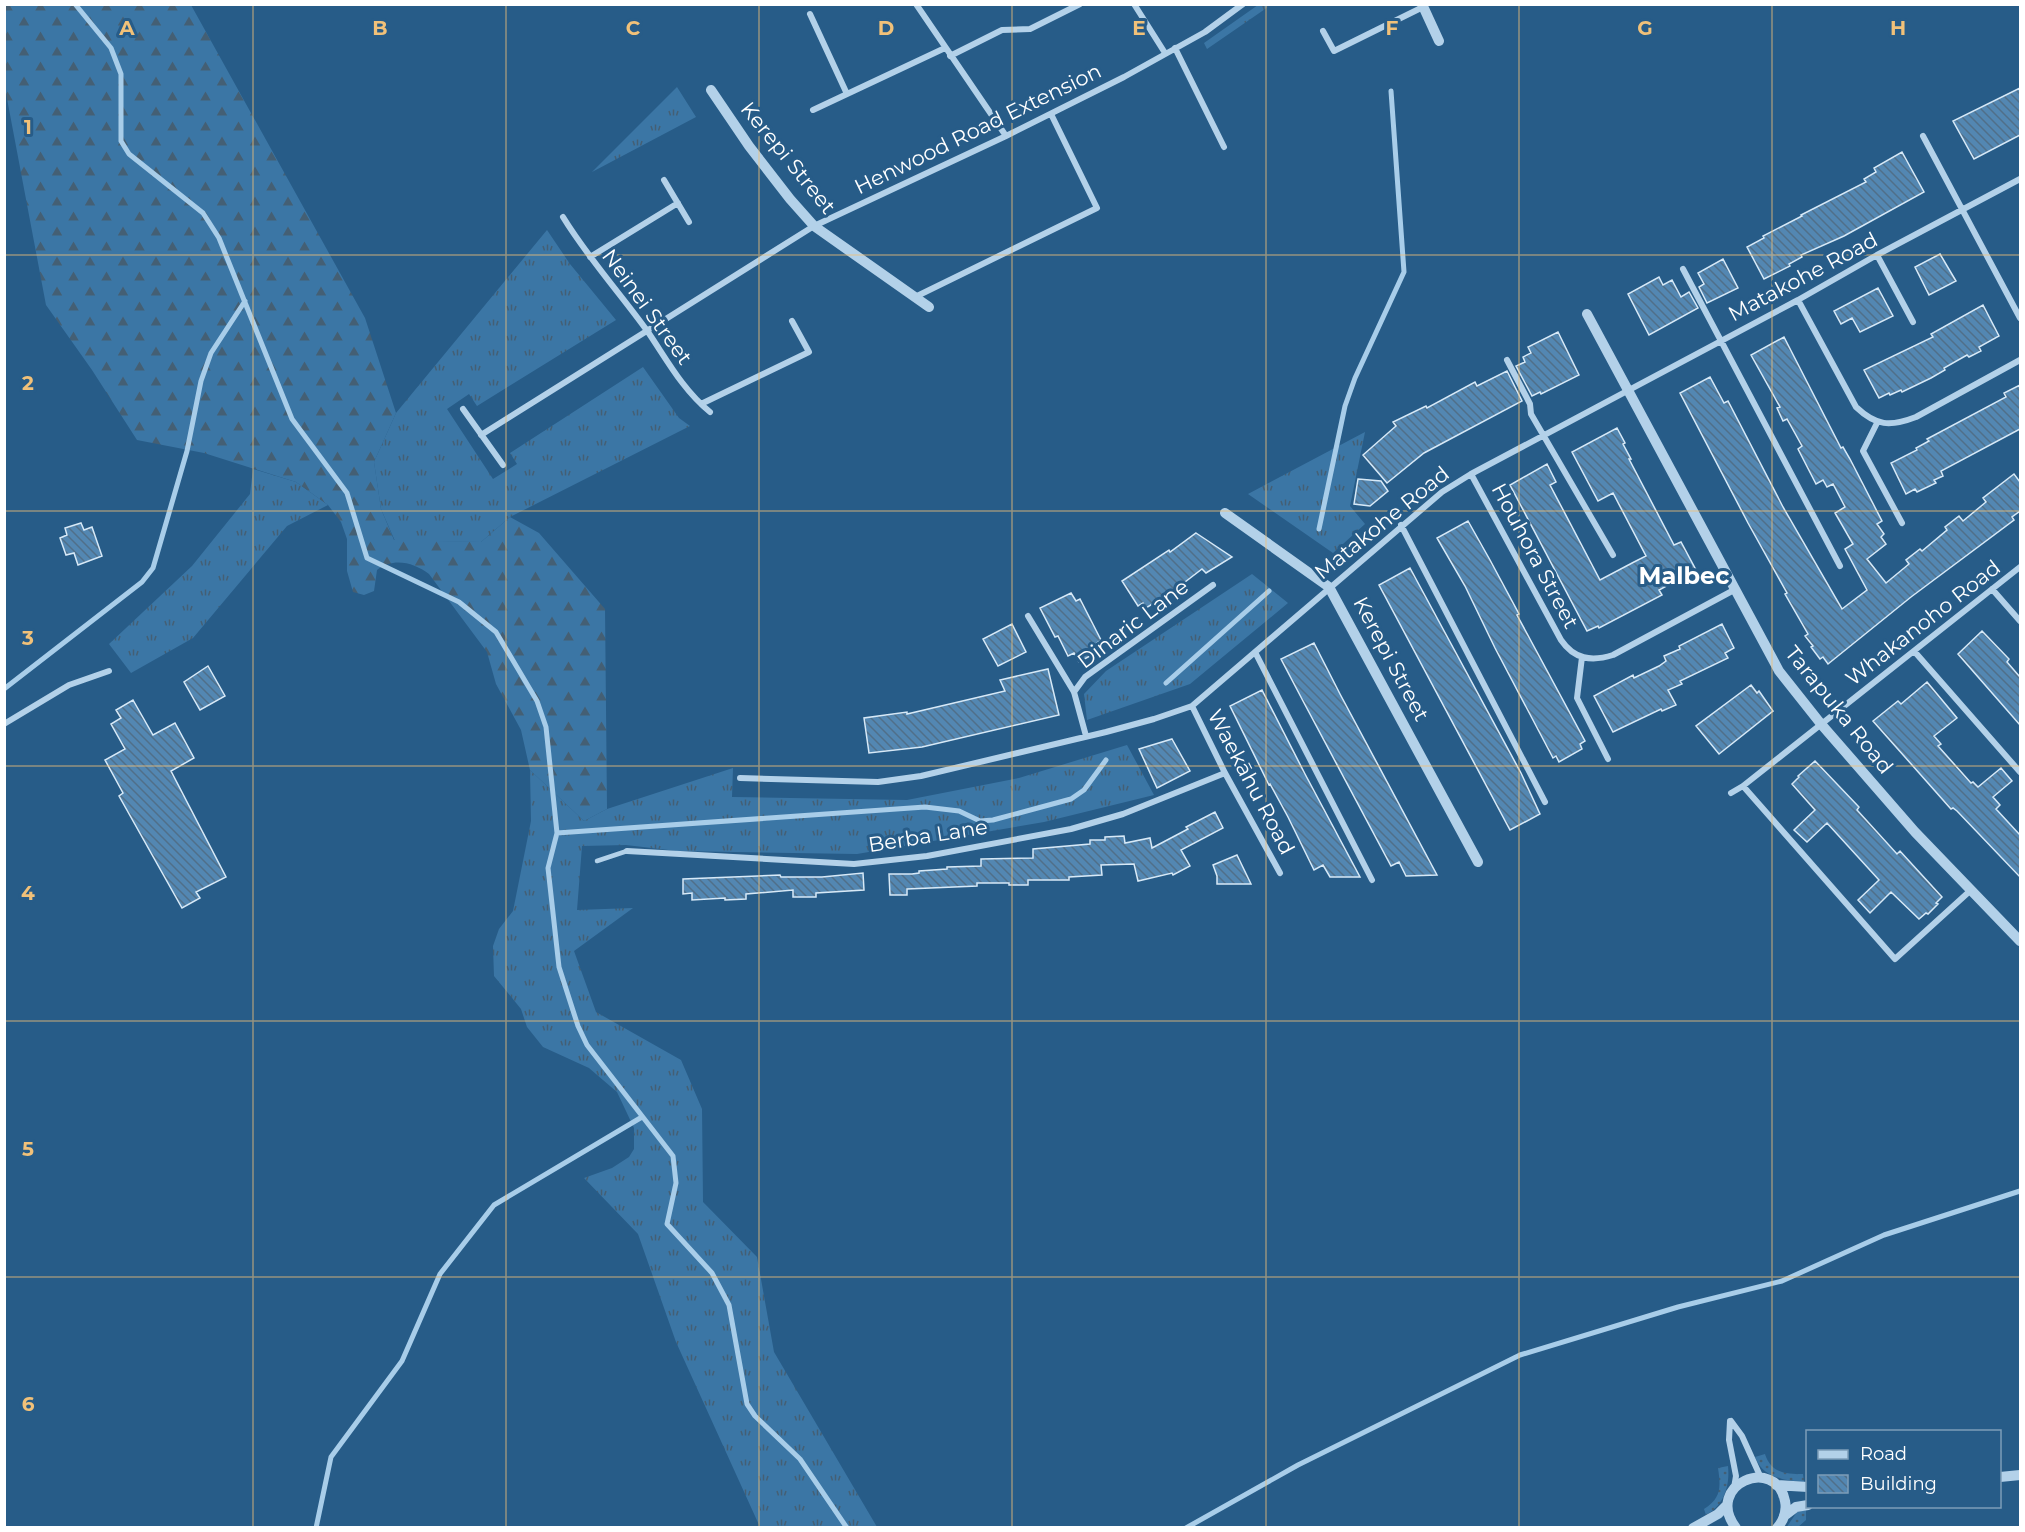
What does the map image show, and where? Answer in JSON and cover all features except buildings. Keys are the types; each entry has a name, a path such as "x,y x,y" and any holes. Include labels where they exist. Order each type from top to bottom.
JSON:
{"street":[{"path":"916,4 1006,136"},
{"path":"950,56 1002,30 1030,29 1080,4"},
{"path":"1134,4 1165,53"},
{"name":"Henwood Road Extension","path":"482,435 814,226 1006,136 1124,77 1205,32 1243,4"},
{"path":"1323,31 1334,51 1422,6 1439,41"},
{"path":"810,14 847,94"},
{"path":"813,110 945,48"},
{"path":"1175,48 1224,147"},
{"name":"Kerepi Street","path":"711,90 749,146 814,226 929,307"},
{"path":"915,297 1097,208 1051,114"},
{"path":"1923,136 2020,318"},
{"name":"Matakohe Road","path":"740,778 878,782 921,776 1154,719 1192,706 1442,492 1471,474 2020,179"},
{"path":"664,180 689,222"},
{"path":"590,257 678,203"},
{"name":"Neinei Street","path":"563,217 693,398 710,412"},
{"path":"1877,255 1913,322"},
{"path":"1683,269 1840,566"},
{"path":"1798,300 1856,406 1865,416 1877,423 1897,423 1916,417 2020,360"},
{"name":"Tarapuka Road","path":"1587,314 1779,671 1821,724 1915,832 2020,941"},
{"path":"700,404 809,352 792,321"},
{"path":"1507,360 1530,404 1531,414 1545,434 1613,555"},
{"path":"463,409 503,465"},
{"path":"1877,423 1863,451 1902,523"},
{"name":"Houhora Street","path":"1471,474 1567,650 1582,657 1591,659 1613,655 1734,590"},
{"name":"Kerepi Street","path":"1225,513 1329,587 1478,862"},
{"path":"1401,525 1545,802"},
{"name":"Whakanoho Road","path":"1731,793 1743,786 2020,567"},
{"name":"Dinaric Lane","path":"1074,692 1085,677 1213,585"},
{"path":"1992,590 2020,621"},
{"name":"Dinaric Lane","path":"1028,616 1074,692 1086,736"},
{"path":"1914,651 2020,772"},
{"path":"1255,652 1372,880"},
{"path":"1582,657 1577,698 1608,759"},
{"path":"4,724 69,685 109,671"},
{"name":"Waekāhu Road","path":"1192,706 1225,773 1280,873"},
{"name":"Berba Lane","path":"627,851 854,864 927,856 1071,829 1113,817 1225,773"},
{"path":"1743,786 1895,958 1971,890"},
{"path":"1735,1527 1730,1519 1727,1505 1736,1476 1729,1440 1730,1421 1742,1436 1761,1478"},
{"path":"2001,1477 2020,1475"},
{"path":"1734,1488 1745,1479 1761,1478 1776,1485 1806,1487"},
{"path":"1776,1485 1784,1496 1786,1506 1780,1524"},
{"path":"1692,1527 1719,1514 1727,1505"},
{"path":"1780,1524 1796,1508 1806,1505"}],"lane":[{"path":"597,861 627,851"}],"green space":[{"path":"4,5 191,5 365,318 396,413 374,462 381,509 394,540 481,542 510,517 539,533 605,609 607,809 584,821 530,770 521,730 496,684 487,652 429,574 410,564 390,564 377,570 374,591 364,595 353,592 347,571 347,539 341,522 328,505 296,482 204,453 137,440 92,370 46,305 5,88"},
{"path":"1258,5 1268,7 1207,49 1204,43"},
{"path":"677,87 696,117 592,172"},
{"path":"547,230 570,264 616,320 477,406 469,394 447,409 493,479 517,464 510,453 643,367 679,418 690,426 510,517 481,542 395,541 381,509 374,462 396,413"},
{"path":"1365,432 1350,506 1365,524 1333,553 1248,494"},
{"path":"253,469 296,482 328,505 287,526 193,638 131,673 109,644 192,566 250,494"},
{"path":"1252,574 1288,603 1190,684 1087,720 1084,694 1106,671"},
{"path":"1127,745 1154,795 1044,822 857,854 677,851 626,845 582,846 577,910 633,908 574,951 596,1012 681,1060 702,1109 703,1202 757,1257 774,1352 877,1527 760,1527 676,1342 638,1234 584,1178 612,1168 629,1157 634,1149 634,1128 617,1092 589,1068 543,1047 527,1027 521,1009 494,976 493,946 499,929 513,911 531,821 530,770 584,821 607,809 733,768 732,797 907,800 1019,778"},
{"path":"1765,1454 1775,1469 1790,1474 1803,1474 1804,1482 1782,1479 1769,1474 1755,1457"},
{"path":"1728,1466 1727,1488 1717,1506 1706,1515 1704,1509 1717,1496 1718,1468"},
{"path":"1806,1510 1806,1520 1798,1527 1786,1528 1797,1512"}],"waterway":[{"path":"75,4 111,48 121,74 121,141 129,154 203,213 219,238 292,419 347,493 367,558 459,602 496,632 537,701 546,727 557,833 548,868 559,967 578,1026 587,1045 673,1156 676,1183 667,1224 712,1273 729,1305 747,1404 755,1416 800,1459 847,1528"},
{"path":"1319,529 1345,406 1355,378 1404,272 1391,91"},
{"path":"4,689 142,582 153,568 187,451 201,381 211,353 245,301"},
{"path":"1166,683 1269,591"},
{"path":"557,833 925,807 959,811 980,821 993,820 1071,799 1084,790 1106,760"},
{"path":"316,1528 331,1457 402,1361 440,1274 494,1205 642,1117"},
{"path":"1186,1528 1298,1465 1520,1355 1678,1307 1782,1281 1884,1235 2020,1191"}],"district":[{"name":"Malbec","path":"1684,576"}]}
